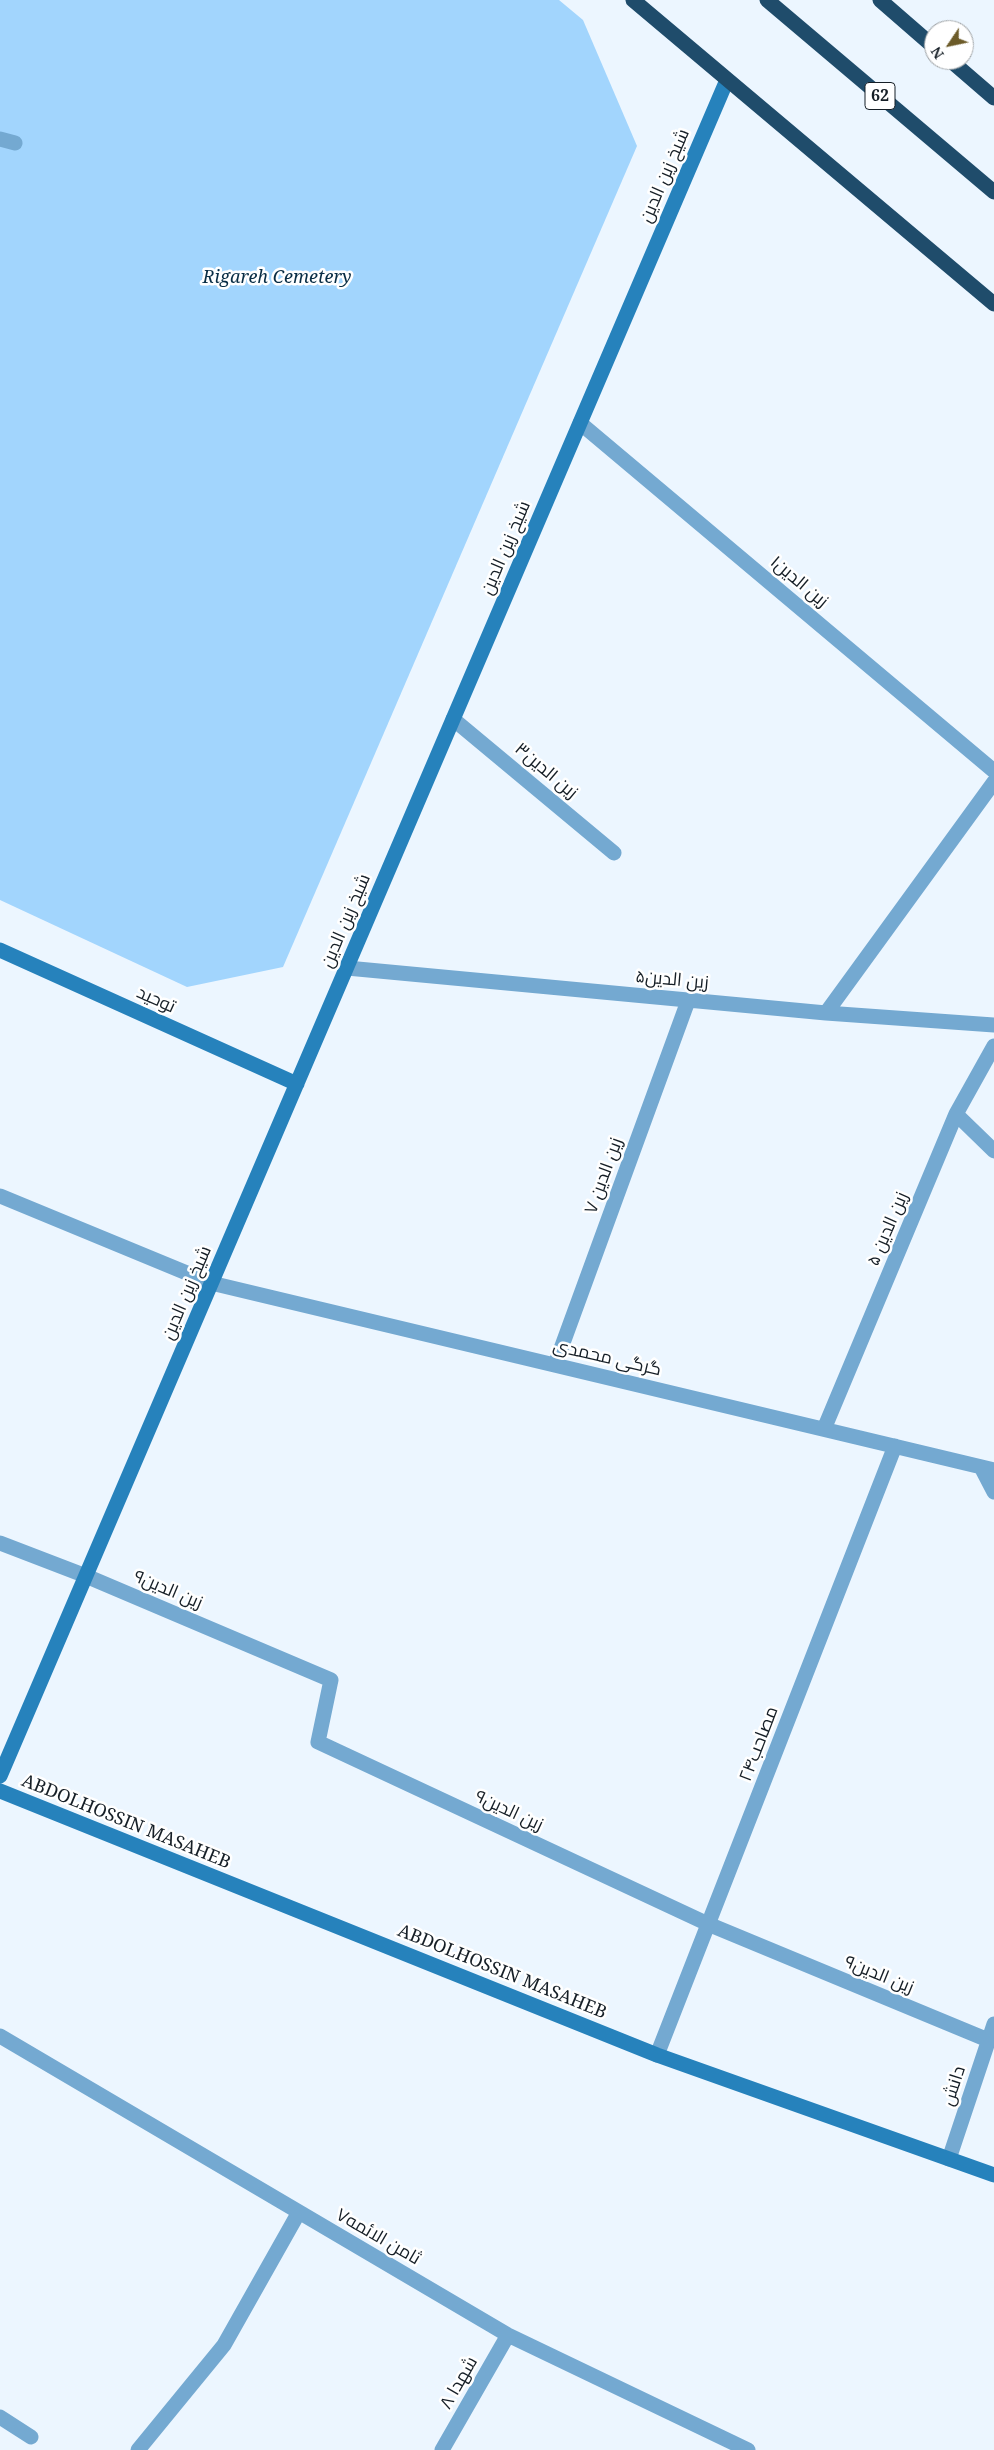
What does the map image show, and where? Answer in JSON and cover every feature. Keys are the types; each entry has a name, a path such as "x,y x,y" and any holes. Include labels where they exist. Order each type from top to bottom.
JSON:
{"highway":[{"path":"633,0 994,304"},
{"name":"62","path":"767,0 994,192"},
{"path":"880,0 924,38"},
{"path":"962,70 994,97"}],"street":[{"name":"شیخ زین الدین","path":"0,1776 727,80"},
{"path":"0,139 15,143"},
{"name":"زین الدین۱","path":"580,423 994,771"},
{"name":"زین الدین۳","path":"453,719 614,853"},
{"path":"826,1013 994,782"},
{"name":"توحید","path":"0,950 297,1084"},
{"name":"زین الدین۵","path":"346,968 826,1013 994,1025"},
{"name":"زین الدین ۷","path":"555,1365 688,1000"},
{"name":"زین الدین ۵","path":"824,1429 956,1114 994,1046"},
{"path":"956,1114 994,1151"},
{"name":"گرگی محمدی","path":"0,1196 211,1283 988,1469"},
{"name":"مصاحب۲۴","path":"657,2055 895,1446"},
{"path":"988,1469 994,1492"},
{"path":"0,1543 86,1576"},
{"name":"زین الدین۹","path":"86,1576 330,1680 318,1742 708,1924 988,2040"},
{"name":"ABDOLHOSSIN MASAHEB","path":"0,1792 657,2055 994,2175"},
{"name":"دانش","path":"949,2159 994,2024"},
{"name":"ثامن الا‌ئمه۷","path":"0,2036 508,2335 748,2450"},
{"path":"138,2450 224,2345 299,2212"},
{"name":"شهدا ۸","path":"442,2450 508,2335"},
{"path":"0,2416 31,2437"}],"green space":[{"name":"Rigareh Cemetery","path":"0,0 559,0 583,20 637,146 283,967 187,987 0,900"}]}
